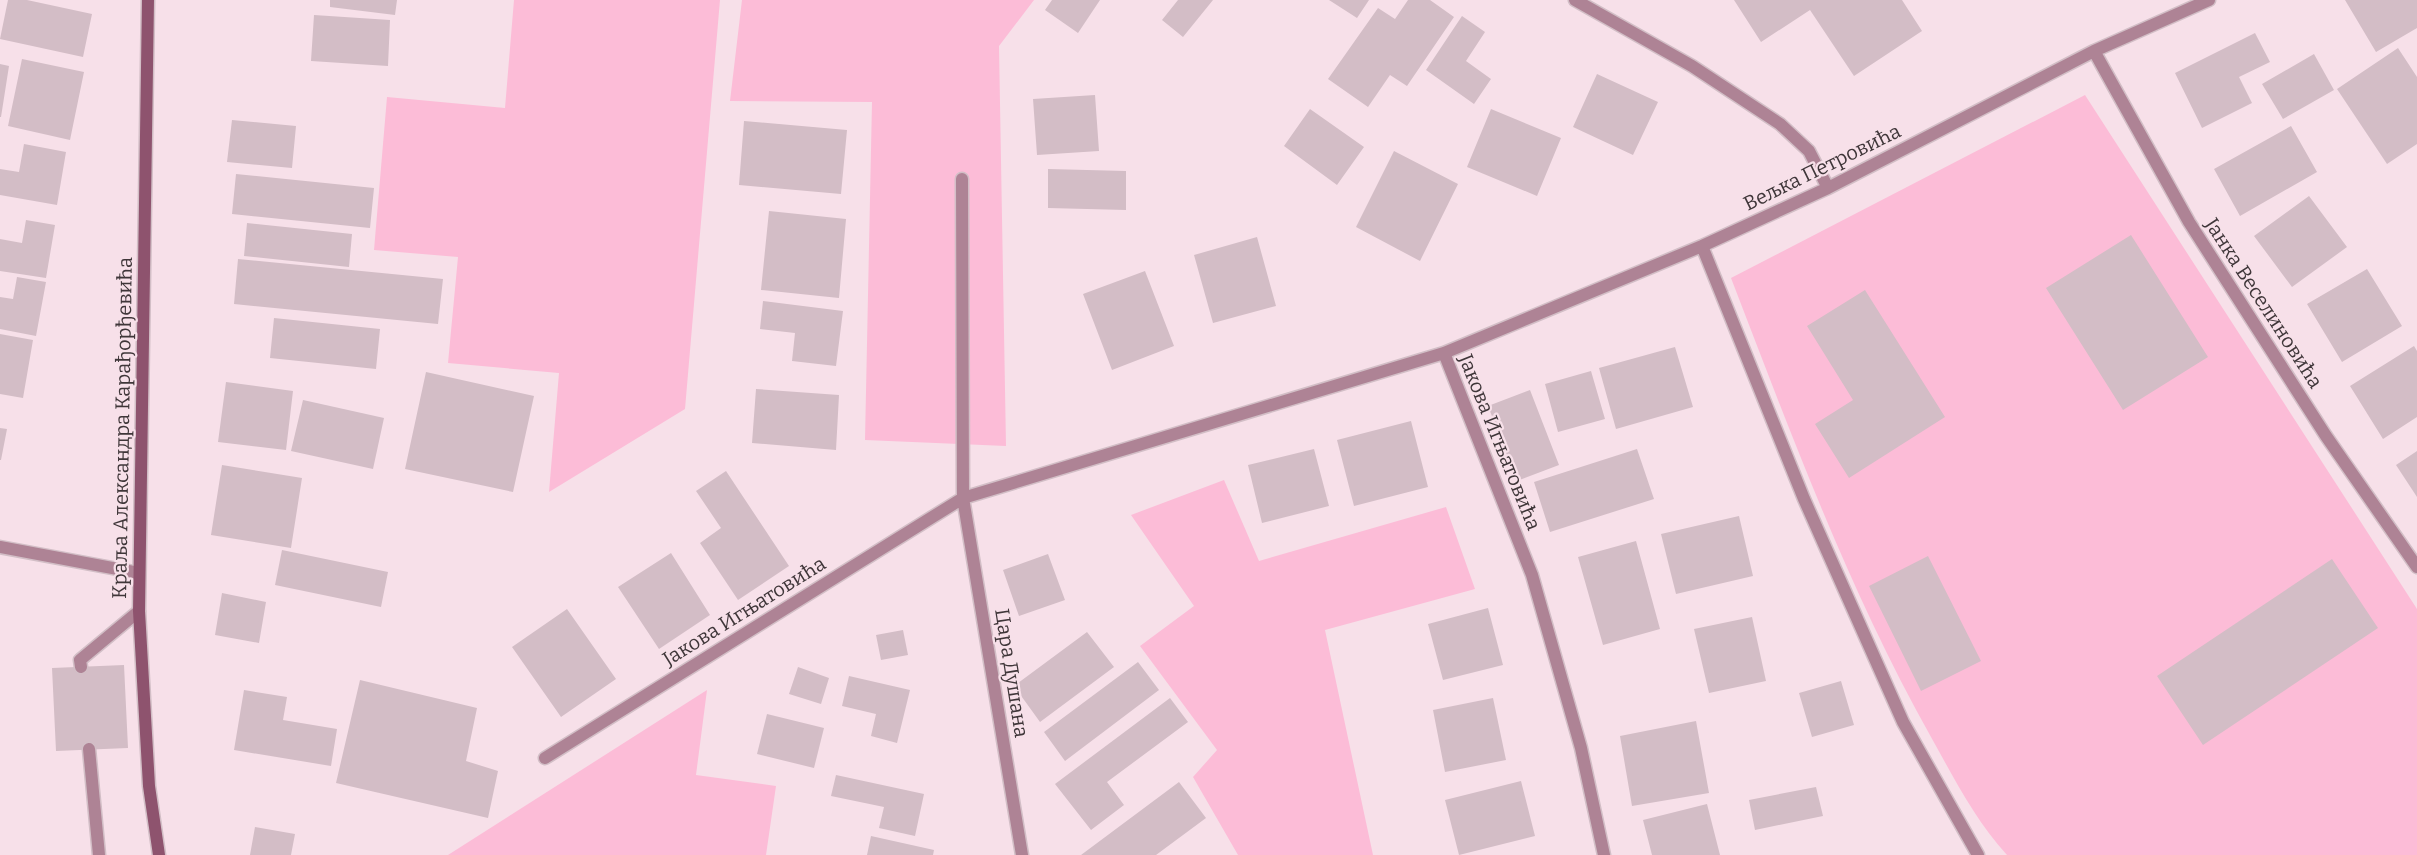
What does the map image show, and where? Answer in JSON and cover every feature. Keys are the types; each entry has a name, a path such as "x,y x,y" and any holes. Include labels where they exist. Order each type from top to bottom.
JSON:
{"street":[{"name":"Краља Александра Карађорђевића","path":"148,0 139,611 149,786 159,855"},
{"path":"1575,0 1692,66 1780,124 1809,151 1828,188"},
{"name":"Вељка Петровића","path":"1444,353 1702,246 1828,188 2094,51 2209,0"},
{"name":"Јанка Веселиновића","path":"2094,51 2188,222 2326,436 2417,567"},
{"path":"962,178 963,498"},
{"path":"1702,246 1804,499 1903,722 1978,855"},
{"name":"Јакова Игњатовића","path":"545,758 963,498 1444,353 1532,575 1581,748 1604,855"},
{"name":"Цара Душана","path":"963,498 1022,855"},
{"path":"0,547 139,573"},
{"path":"81,667 80,660 139,611"},
{"path":"89,749 99,855"}],"shaded area":[{"path":"514,0 720,0 685,409 549,492 559,373 448,363 458,257 374,250 387,97 505,108"},
{"path":"742,0 1034,0 999,46 1006,446 865,440 872,102 730,101"},
{"path":"2085,95 2417,609 2417,855 2007,855 1975,813 1948,768 1901,682 1848,569 1799,453 1731,278"},
{"path":"1224,480 1259,561 1446,507 1475,589 1325,630 1373,855 1238,855 1193,777 1217,750 1140,646 1194,606 1131,515"},
{"path":"707,690 696,775 776,786 766,855 448,855"}],"building":[{"path":"8,0 27,0 92,14 83,57 0,39"},
{"path":"330,0 397,0 395,15 330,7"},
{"path":"1052,0 1100,0 1078,33 1045,10"},
{"path":"1178,0 1213,0 1183,37 1162,20"},
{"path":"1329,0 1369,0 1357,18"},
{"path":"1408,0 1430,0 1454,17 1407,86 1390,75 1368,107 1328,79 1378,8 1395,19"},
{"path":"1734,0 1902,0 1922,31 1854,76 1810,10 1761,42"},
{"path":"2345,0 2417,0 2417,28 2376,52"},
{"path":"314,15 390,20 388,66 311,61"},
{"path":"1462,16 1485,32 1466,61 1491,79 1474,104 1426,70"},
{"path":"2255,33 2270,62 2239,77 2252,103 2202,128 2175,73"},
{"path":"2398,48 2417,77 2417,144 2387,164 2337,89"},
{"path":"2314,54 2334,90 2283,119 2262,84"},
{"path":"22,59 84,72 70,140 8,126"},
{"path":"0,64 9,66 1,117 0,117"},
{"path":"1597,74 1658,102 1633,155 1573,127"},
{"path":"1095,95 1099,151 1037,155 1033,99"},
{"path":"1310,109 1364,147 1337,185 1284,146"},
{"path":"1491,109 1561,138 1537,196 1467,167"},
{"path":"232,120 296,126 292,168 227,162"},
{"path":"744,121 847,130 841,194 739,185"},
{"path":"2291,126 2317,172 2240,216 2214,169"},
{"path":"24,144 66,152 57,205 0,195 0,169 19,172"},
{"path":"1394,151 1458,184 1420,261 1356,227"},
{"path":"1048,169 1126,171 1126,210 1048,208"},
{"path":"236,174 374,188 370,228 232,214"},
{"path":"2309,196 2347,247 2292,287 2254,236"},
{"path":"769,211 846,219 839,298 761,290"},
{"path":"26,220 55,225 46,278 0,271 0,239 22,243"},
{"path":"247,223 352,234 349,267 244,256"},
{"path":"2131,235 2208,357 2123,410 2046,288"},
{"path":"1257,237 1276,306 1213,323 1194,255"},
{"path":"238,259 443,279 438,324 234,304"},
{"path":"2367,269 2402,326 2342,362 2307,304"},
{"path":"1145,271 1174,346 1112,370 1083,294"},
{"path":"17,277 46,282 36,336 0,329 0,297 13,299"},
{"path":"1865,290 1945,417 1849,478 1815,424 1853,400 1807,326"},
{"path":"763,301 843,311 836,366 792,361 795,333 760,329"},
{"path":"274,318 380,329 376,369 270,358"},
{"path":"0,334 33,340 23,398 0,394"},
{"path":"2414,346 2417,351 2417,417 2383,439 2350,386"},
{"path":"1675,347 1693,407 1616,429 1599,368"},
{"path":"1591,371 1605,419 1558,432 1545,384"},
{"path":"426,372 534,396 513,492 405,469"},
{"path":"226,382 293,391 286,450 218,442"},
{"path":"756,389 839,395 836,450 752,443"},
{"path":"1530,390 1559,465 1517,481 1488,406"},
{"path":"303,400 384,418 373,469 291,451"},
{"path":"1411,421 1428,487 1354,506 1337,440"},
{"path":"0,428 7,429 1,460 0,460"},
{"path":"1314,449 1329,506 1262,523 1248,465"},
{"path":"1637,449 1654,499 1550,532 1534,482"},
{"path":"2417,451 2417,497 2396,465"},
{"path":"222,465 302,478 291,548 211,535"},
{"path":"726,471 789,566 738,600 700,543 721,528 696,491"},
{"path":"1739,516 1753,576 1676,594 1661,534"},
{"path":"1636,541 1660,629 1603,645 1578,557"},
{"path":"282,550 388,572 381,607 275,585"},
{"path":"671,553 710,615 659,649 618,587"},
{"path":"1048,554 1065,600 1019,616 1003,570"},
{"path":"1928,556 1981,661 1921,691 1869,586"},
{"path":"2332,559 2378,628 2203,745 2157,676"},
{"path":"222,593 266,602 259,643 215,635"},
{"path":"1488,608 1503,665 1443,680 1428,624"},
{"path":"567,609 616,679 561,717 512,647"},
{"path":"1752,617 1766,681 1709,693 1694,629"},
{"path":"903,630 908,655 881,660 876,635"},
{"path":"1087,632 1114,667 1040,722 1014,686"},
{"path":"1138,662 1159,690 1065,761 1044,732"},
{"path":"124,665 128,748 56,751 52,668"},
{"path":"798,667 829,678 821,704 789,694"},
{"path":"849,676 910,690 897,743 871,736 876,714 842,706"},
{"path":"360,680 477,708 466,761 498,771 488,818 336,783"},
{"path":"1841,681 1854,725 1812,737 1799,693"},
{"path":"244,690 287,697 283,720 337,729 331,766 234,750"},
{"path":"1170,698 1188,722 1107,782 1124,805 1091,830 1055,784"},
{"path":"1493,698 1506,760 1445,772 1433,710"},
{"path":"767,714 824,728 814,768 757,754"},
{"path":"1696,721 1709,793 1632,806 1620,736"},
{"path":"836,775 924,794 915,836 879,828 884,807 831,796"},
{"path":"1521,781 1535,836 1459,855 1445,800"},
{"path":"1179,782 1206,818 1156,855 1081,855"},
{"path":"1816,787 1823,816 1755,830 1749,800"},
{"path":"1707,804 1720,855 1652,855 1643,820"},
{"path":"255,827 295,834 291,855 250,855"},
{"path":"871,836 934,850 933,855 867,855"}]}
